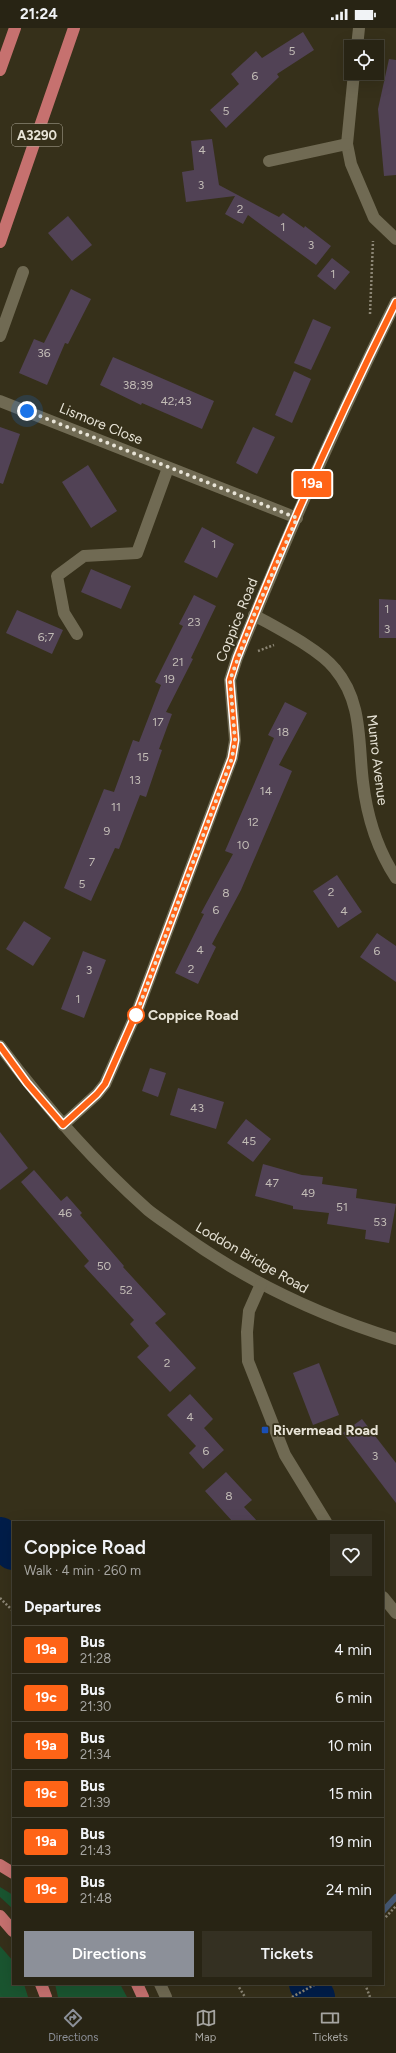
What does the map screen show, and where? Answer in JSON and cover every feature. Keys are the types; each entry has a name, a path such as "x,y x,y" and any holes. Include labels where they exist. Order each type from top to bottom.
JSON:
{"main road":[{"path":"0,70 15,28"},
{"name":"A3290","path":"0,242 74,28"},
{"path":"0,1865 12,1872"},
{"path":"0,1916 12,1930"},
{"path":"41,1985 46,1997"},
{"path":"137,1985 143,1997"}],"street":[{"path":"358,40 359,28"},
{"path":"353,80 347,144 350,164 374,218 396,239"},
{"path":"269,161 347,144"},
{"path":"0,336 23,272"},
{"name":"Coppice Road","path":"63,1125 97,1094 105,1084 138,1009 232,758 235,740 230,680 237,658 254,615 370,353 396,302"},
{"name":"Lismore Close","path":"0,400 297,518"},
{"path":"77,634 64,613 57,576 84,556 138,553 168,468"},
{"name":"Munro Avenue","path":"254,615 295,638 335,669 353,700 358,720 363,783 372,829 384,858 396,878"},
{"name":"Loddon Bridge Road","path":"0,1046 27,1083 63,1125 149,1210 201,1248 288,1299 347,1323 396,1340"},
{"path":"261,1284 250,1311 247,1332 248,1361 285,1455 325,1521"},
{"path":"384,1598 396,1613"},
{"path":"160,1985 166,1997"}],"path":[{"path":"370,322 374,218"},
{"path":"237,658 295,638"},
{"path":"0,1598 12,1610"},
{"path":"384,1919 396,1906"},
{"path":"238,1985 245,1997"},
{"path":"292,1997 314,1985"},
{"path":"365,1985 370,1997"}],"green space":[{"path":"0,1887 12,1894 12,1908 0,1897"},
{"path":"0,1946 12,1960 12,1985 24,1985 28,1997 0,1997"},
{"path":"55,1985 121,1985 127,1997 58,1997"}],"building":[{"path":"303,32 314,50 277,74 279,77 226,128 210,110 239,84 231,74 256,51 262,58"},
{"path":"389,59 396,60 396,175 384,176 378,109"},
{"path":"212,139 219,185 279,217 283,213 304,228 305,226 331,246 316,265 248,215 243,224 225,214 235,196 186,202 182,172 194,170 191,141"},
{"path":"68,216 92,245 72,261 48,233"},
{"path":"332,258 350,272 335,290 317,276"},
{"path":"71,289 91,299 68,344 65,343 47,385 19,373 34,339 44,343"},
{"path":"313,319 331,327 311,370 294,363"},
{"path":"113,357 214,401 202,429 142,403 141,405 100,385"},
{"path":"294,371 311,379 292,423 275,415"},
{"path":"0,427 20,434 3,484 0,483"},
{"path":"253,427 275,437 257,474 236,463"},
{"path":"88,465 117,511 91,528 62,482"},
{"path":"202,527 234,544 217,578 184,562"},
{"path":"91,569 131,586 121,609 81,592"},
{"path":"194,595 216,606 191,658 193,659 166,712 172,714 159,749 162,750 146,797 140,795 119,849 115,848 91,901 64,888 104,789 114,792 133,740 139,742 161,685 155,682 183,626 179,624"},
{"path":"379,599 396,600 396,638 379,638"},
{"path":"17,610 63,630 52,654 6,633"},
{"path":"285,702 307,713 279,765 292,771 241,890 212,944 216,947 198,984 175,973 204,914 201,913 233,854 225,851 274,738 268,735"},
{"path":"337,875 362,912 338,928 313,891"},
{"path":"24,921 51,938 33,966 6,949"},
{"path":"377,933 396,946 396,982 360,957"},
{"path":"83,951 106,960 84,1018 61,1009"},
{"path":"150,1068 166,1073 158,1097 142,1091"},
{"path":"178,1088 224,1102 216,1129 170,1115"},
{"path":"246,1119 271,1139 253,1162 227,1143"},
{"path":"0,1132 28,1168 0,1190"},
{"path":"263,1164 302,1175 323,1177 322,1184 357,1189 356,1198 396,1204 389,1243 365,1239 366,1230 327,1224 329,1213 293,1209 293,1206 255,1196"},
{"path":"34,1170 61,1201 67,1196 82,1213 80,1215 124,1266 123,1267 166,1314 155,1323 196,1368 170,1392 137,1357 149,1346 130,1324 134,1320 84,1266 89,1261 21,1182"},
{"path":"319,1363 339,1415 313,1425 293,1373"},
{"path":"190,1394 213,1419 204,1428 224,1450 203,1469 189,1453 196,1446 167,1415"},
{"path":"362,1419 396,1463 396,1503 343,1433"},
{"path":"226,1472 252,1500 244,1507 257,1521 232,1521 205,1491"}],"waterway":[{"path":"0,1536 12,1550"},
{"path":"384,1910 396,1897"},
{"path":"309,1985 316,1997"}],"bus line":[{"name":"19a","path":"0,1046 27,1083 63,1125 78,1113 105,1084 138,1009 232,758 235,728 231,702 230,680 237,658 254,615 370,353 396,302"}],"place":[{"name":"Coppice Road","path":"136,1015"},
{"name":"Rivermead Road","path":"265,1430"}],"route":[{"path":"27,411 297,518 254,615 237,658 230,680 231,702 235,728 232,758 136,1015"}]}
